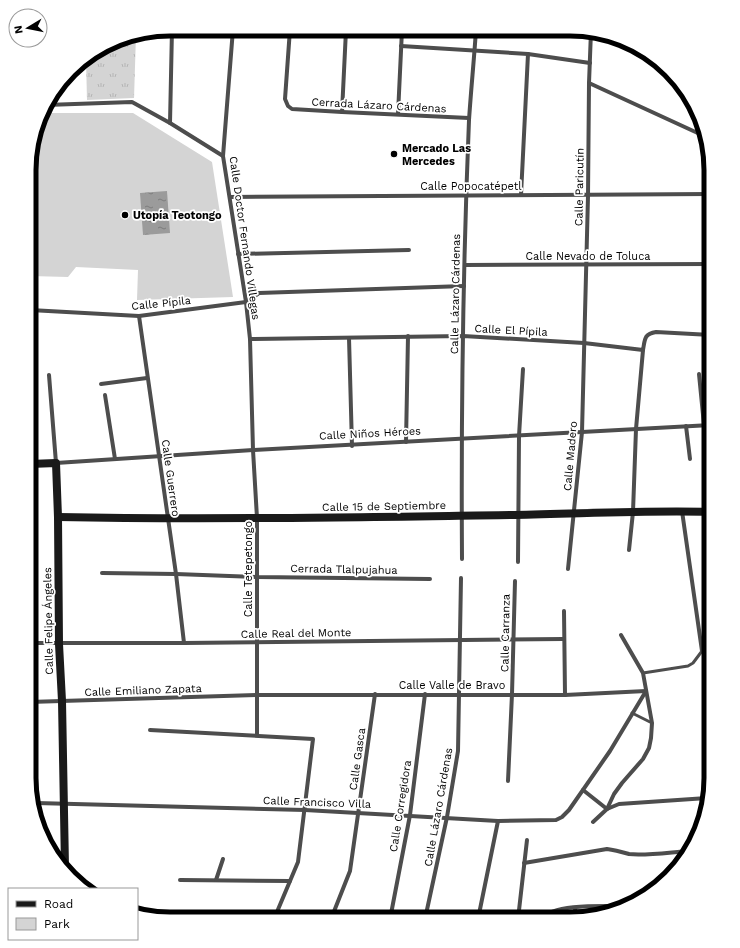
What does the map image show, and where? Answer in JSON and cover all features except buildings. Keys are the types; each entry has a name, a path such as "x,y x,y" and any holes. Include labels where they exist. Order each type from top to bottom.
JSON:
{"street":[{"path":"170,123 172,36"},
{"name":"Calle Doctor Fernando Villegas","path":"232,36 223,156 246,302 250,338 253,450"},
{"name":"Cerrada Lázaro Cárdenas","path":"290,36 286,99 288,106 296,110 469,118"},
{"path":"342,112 346,36"},
{"path":"398,114 402,36"},
{"name":"Calle Lázaro Cárdenas","path":"462,559 463,336 466,194 469,118 476,36"},
{"name":"Calle Paricutín","path":"584,343 587,264 591,38"},
{"path":"401,46 528,54 590,64"},
{"path":"521,195 528,54"},
{"path":"589,83 699,133"},
{"path":"54,105 132,102 170,123 223,156"},
{"name":"Calle Popocatépetl","path":"230,197 466,194 588,196 704,194"},
{"path":"238,254 408,250"},
{"name":"Calle Nevado de Toluca","path":"465,265 704,264"},
{"path":"246,302 259,292 464,286"},
{"name":"Calle Pípila","path":"36,310 139,316 246,302"},
{"name":"Calle Guerrero","path":"139,316 176,574 184,643"},
{"path":"629,550 633,512 636,429 645,338 649,333 656,332 704,335"},
{"path":"406,442 408,336"},
{"name":"Calle El Pípila","path":"250,338 463,336 584,343 643,350"},
{"path":"349,338 352,446"},
{"name":"Calle Madero","path":"568,569 582,432 584,343"},
{"path":"518,562 520,436 523,369"},
{"path":"699,374 704,425"},
{"name":"Calle Felipe Ángeles","path":"49,375 56,463 58,517 64,859"},
{"path":"101,384 148,378"},
{"path":"105,395 115,459"},
{"name":"Calle Niños Héroes","path":"36,464 704,425"},
{"path":"686,426 690,459"},
{"name":"Calle Tetepetongo","path":"253,450 257,518 257,735"},
{"path":"682,511 702,651"},
{"name":"Calle 15 de Septiembre","path":"58,517 168,519 704,512"},
{"path":"102,573 176,574"},
{"name":"Cerrada Tlalpujahua","path":"176,574 257,577 430,579"},
{"name":"Calle Lázaro Cárdenas","path":"427,912 447,817 458,751 461,578"},
{"name":"Calle Carranza","path":"508,781 515,581"},
{"path":"564,611 563,639 565,695"},
{"path":"593,822 606,809 622,783 643,759 649,748 651,738 652,723 643,673 621,635"},
{"name":"Calle Real del Monte","path":"36,643 184,643 513,638 563,639"},
{"name":"Calle Valle de Bravo","path":"257,695 565,695 646,691"},
{"name":"Calle Francisco Villa","path":"39,804 305,810 498,821 556,820 568,810 583,790 610,751 646,691"},
{"name":"Calle Gasca","path":"335,912 350,871 375,694"},
{"name":"Calle Corregidora","path":"391,912 410,815 425,694"},
{"name":"Calle Emiliano Zapata","path":"36,702 257,695"},
{"path":"150,730 313,739 298,862 277,912"},
{"path":"583,790 606,809"},
{"path":"606,809 618,804 702,798"},
{"path":"479,912 498,821"},
{"path":"519,912 527,840"},
{"path":"524,863 607,849 628,854 682,851"},
{"path":"216,880 223,859"},
{"path":"180,880 290,881"},
{"path":"553,912 590,906 608,906"},
{"path":"575,908 575,912"}],"lane":[{"path":"643,673 688,666 693,663 702,651"},
{"path":"632,713 652,723"}],"green space":[{"path":"136,41 134,98 87,100 86,66 103,54 127,43"},
{"name":"Utopía Teotongo","path":"49,113 133,113 212,162 233,297 137,300 138,270 76,267 68,277 36,276 37,152 46,118"}],"water":[{"path":"167,191 170,233 143,235 140,193"}],"place":[{"name":"Mercado Las Mercedes","path":"394,154"},
{"name":"Utopía Teotongo","path":"125,215"}]}
